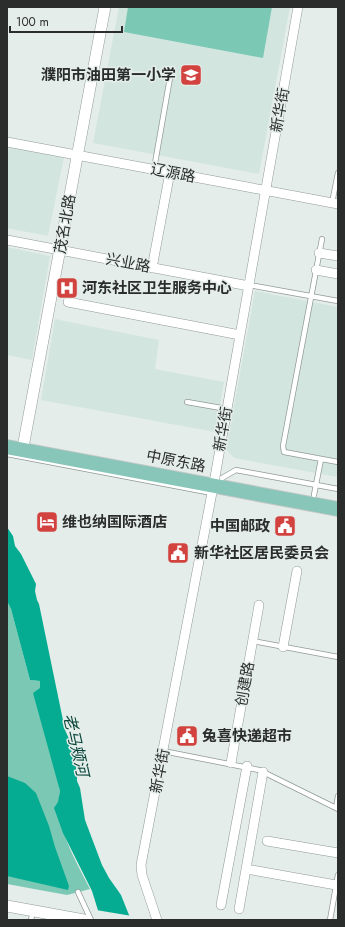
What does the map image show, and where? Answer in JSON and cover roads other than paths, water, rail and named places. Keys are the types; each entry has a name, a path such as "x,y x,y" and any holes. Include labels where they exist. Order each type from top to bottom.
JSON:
{"main road":[{"name":"中原东路","path":"7,438 338,509"},
{"name":"中原东路","path":"7,447 215,483 315,490 338,500"}],"street":[{"name":"茂名北路","path":"24,442 105,7"},
{"name":"新华街","path":"156,920 142,875 141,865 215,483 298,7"},
{"name":"辽源路","path":"7,142 335,203"},
{"path":"152,268 170,172"},
{"name":"兴业路","path":"7,240 249,285"},
{"path":"319,253 338,256"},
{"path":"316,270 338,274"},
{"path":"68,302 240,335"},
{"path":"283,647 297,571"},
{"name":"创建路","path":"231,763 259,605"},
{"path":"221,905 247,766"},
{"path":"239,909 263,772"},
{"path":"267,841 338,854"},
{"path":"246,869 337,880"},
{"path":"7,906 32,915 84,920"}],"lane":[{"path":"154,169 171,72"},
{"path":"335,203 338,173"},
{"path":"322,239 282,446 284,452 338,462"},
{"path":"249,285 338,301"},
{"path":"187,402 227,409"},
{"path":"7,454 215,483"},
{"path":"321,458 315,490 338,489"},
{"path":"253,641 338,657"},
{"path":"163,751 247,766 263,772 337,809 338,796"},
{"path":"330,920 337,880"},
{"path":"78,892 91,920"}],"place":[{"name":"濮阳市油田第一小学","path":"191,75"},
{"name":"河东社区卫生服务中心","path":"67,288"},
{"name":"维也纳国际酒店","path":"47,522"},
{"name":"中国邮政","path":"285,526"},
{"name":"新华社区居民委员会","path":"178,553"},
{"name":"兔喜快递超市","path":"187,736"}],"water label":[{"name":"老马颊河","path":"76,745"}]}
